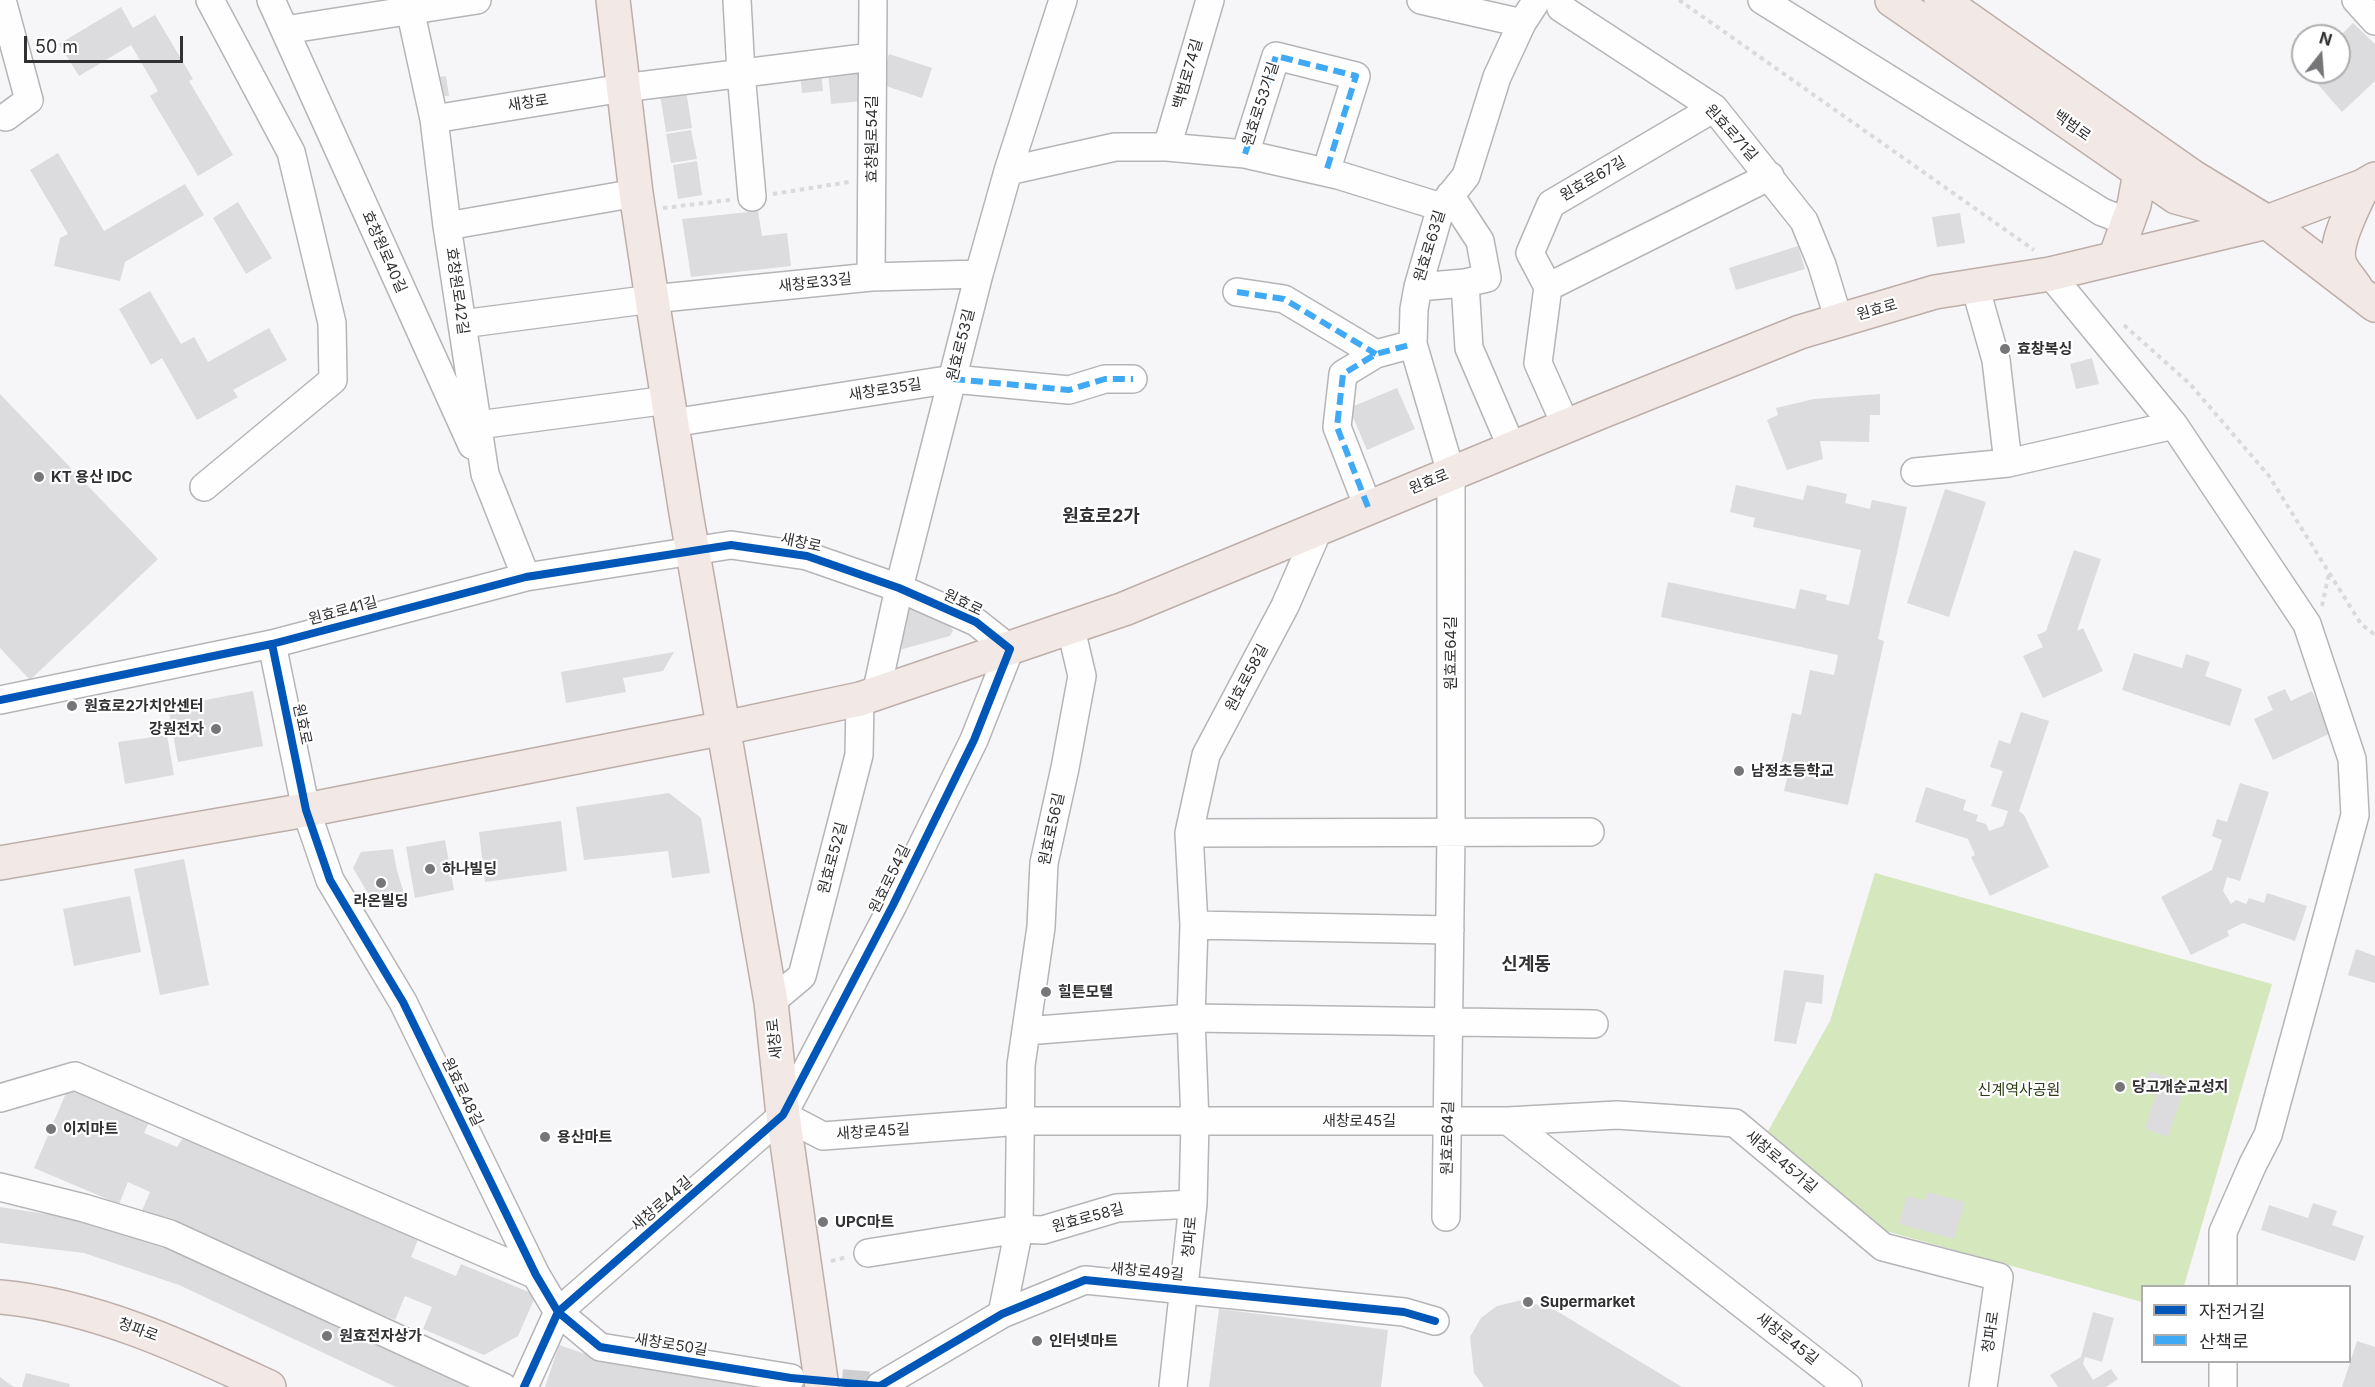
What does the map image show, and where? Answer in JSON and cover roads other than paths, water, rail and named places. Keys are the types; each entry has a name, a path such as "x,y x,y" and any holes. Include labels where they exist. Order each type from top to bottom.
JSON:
{"main road":[{"name":"새창로","path":"613,0 636,193 652,298 771,1002 783,1115 822,1387"},
{"name":"백범로","path":"1892,0 2132,156 2193,177 2267,222 2368,300"},
{"name":"백범로","path":"1941,0 2132,156"},
{"path":"2115,258 2137,191 2132,156"},
{"path":"2368,300 2339,262 2339,250 2346,223 2369,183"},
{"name":"원효로","path":"0,863 306,810 724,728 868,696 1071,629 1124,609 1450,473 1800,332 1935,292 1975,286 2043,263 2115,258 2267,222 2369,183"},
{"name":"청파로","path":"0,1297 31,1300 105,1318 179,1345 269,1387"}],"street":[{"path":"2,0 29,100 6,117"},
{"path":"204,487 333,380 332,323 291,152 210,0"},
{"name":"효창원로40길","path":"271,0 485,474"},
{"path":"285,30 409,5 477,0"},
{"path":"737,0 752,197"},
{"name":"효창원로54길","path":"871,277 873,0"},
{"name":"원효로53길","path":"868,696 899,588 979,274 1008,171 1062,0"},
{"name":"백범로74길","path":"1167,147 1210,0"},
{"path":"1421,0 1522,23"},
{"name":"원효로63길","path":"1450,473 1413,344 1414,309 1418,287 1446,201 1466,176 1497,77 1522,23 1538,0"},
{"name":"원효로71길","path":"1559,0 1561,8 1714,108 1804,220 1822,264 1839,321"},
{"path":"1762,0 2102,212 2128,222"},
{"path":"2356,0 2375,21"},
{"name":"효창원로42길","path":"409,5 434,119 447,226 485,474 526,577"},
{"name":"원효로53가길","path":"1245,154 1276,56 1356,76 1326,172"},
{"path":"623,88 872,57"},
{"name":"새창로","path":"434,119 623,88"},
{"name":"원효로67길","path":"1548,287 1530,253 1551,204 1714,108"},
{"name":"원효로53가길","path":"1008,171 1115,147 1167,147 1245,154 1446,201"},
{"path":"1566,426 1538,363 1548,287 1770,176"},
{"path":"447,226 636,193"},
{"path":"1418,287 1465,283 1487,278 1480,241 1446,201"},
{"path":"2043,263 2174,425 2307,624 2352,759 2355,815 2268,1135 2223,1232 2223,1285"},
{"name":"새창로33길","path":"652,298 871,277 979,274"},
{"path":"1465,283 1469,348 1512,448"},
{"path":"1975,286 1996,360 2008,463"},
{"path":"1237,292 1284,299 1376,354"},
{"path":"462,324 652,298"},
{"path":"1368,507 1337,427 1343,374 1376,354 1413,344"},
{"name":"새창로35길","path":"670,412 952,379 1069,390 1105,379 1133,379"},
{"path":"478,425 670,412"},
{"path":"1915,472 2008,463 2174,425"},
{"name":"원효로64길","path":"1446,1216 1452,833 1450,473"},
{"name":"원효로58길","path":"1195,1122 1191,1018 1194,925 1189,833 1206,755 1285,606 1318,528"},
{"name":"새창로","path":"694,550 731,545 807,556 899,588"},
{"name":"원효로41길","path":"0,700 272,644 526,577 694,550"},
{"name":"원효로","path":"899,588 976,622 1010,649"},
{"name":"원효로56길","path":"1002,1314 1019,1229 1021,1065 1041,927 1044,863 1082,676 1071,629"},
{"name":"원효로","path":"272,644 306,810"},
{"name":"원효로54길","path":"783,1115 893,905 974,740 1010,649"},
{"name":"원효로52길","path":"771,1002 802,976 859,755 868,696"},
{"name":"원효로48길","path":"306,810 330,880 402,1002 536,1275 558,1312"},
{"path":"1189,833 1590,832"},
{"path":"1194,925 1450,930"},
{"path":"1026,1031 1191,1018 1594,1024"},
{"path":"0,1098 75,1076 536,1275"},
{"name":"새창로45길","path":"783,1115 824,1136 1020,1121 1508,1121 1848,1387"},
{"name":"새창로44길","path":"558,1312 783,1115"},
{"name":"새창로45가길","path":"1508,1121 1617,1115 1735,1123 1883,1247 1999,1278"},
{"name":"청파로","path":"1173,1387 1193,1204 1195,1122"},
{"path":"0,1187 84,1208 170,1234 503,1387"},
{"name":"원효로58길","path":"1019,1229 1043,1230 1117,1208 1193,1204"},
{"path":"868,1253 1019,1229"},
{"name":"청파로","path":"1983,1387 1999,1278"},
{"name":"새창로49길","path":"880,1386 1002,1314 1084,1280 1185,1288 1404,1312 1436,1322"},
{"path":"524,1387 558,1312"},
{"name":"새창로50길","path":"558,1312 600,1347 791,1378"},
{"path":"2223,1363 2223,1387"}],"tunnel":[{"path":"801,1379 880,1386"}],"place":[{"name":"효창복싱","path":"2005,349"},
{"name":"KT 용산 IDC","path":"39,477"},
{"name":"원효로2가치안센터","path":"72,706"},
{"name":"강원전자","path":"216,729"},
{"name":"남정초등학교","path":"1739,771"},
{"name":"하나빌딩","path":"430,869"},
{"name":"라온빌딩","path":"381,883"},
{"name":"힐튼모텔","path":"1046,992"},
{"name":"당고개순교성지","path":"2120,1087"},
{"name":"이지마트","path":"51,1129"},
{"name":"용산마트","path":"545,1137"},
{"name":"UPC마트","path":"823,1222"},
{"name":"Supermarket","path":"1528,1302"},
{"name":"원효전자상가","path":"327,1336"},
{"name":"인터넷마트","path":"1037,1341"}],"district":[{"name":"원효로2가","path":"1101,517"},
{"name":"신계동","path":"1526,965"}],"park label":[{"name":"신계역사공원","path":"2019,1090"}]}
